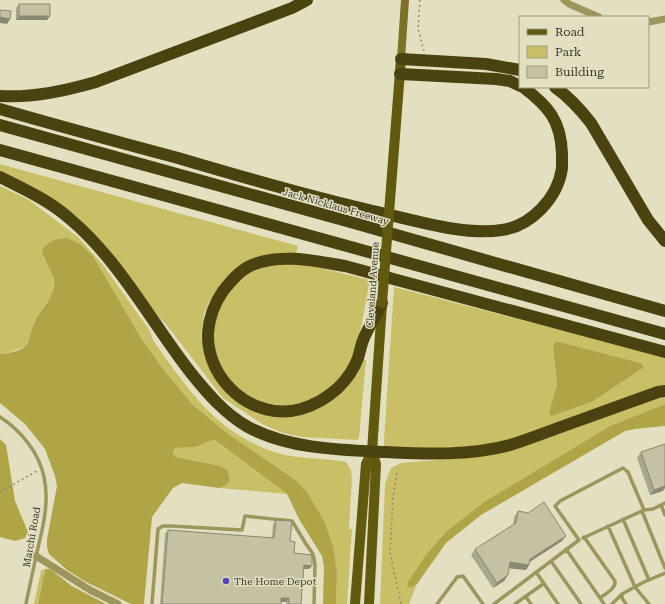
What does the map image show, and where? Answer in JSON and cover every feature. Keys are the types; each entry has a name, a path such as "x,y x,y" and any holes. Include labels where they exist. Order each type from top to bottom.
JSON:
{"highway":[{"path":"0,96 42,95 68,90 96,82 292,8 307,0"},
{"path":"401,60 486,64 519,70"},
{"path":"400,74 496,79 510,81 519,85"},
{"path":"0,110 324,200 434,225 467,230 491,231 516,227 529,219 542,208 551,196 562,168 561,147 558,130 551,112 540,100 524,88"},
{"path":"556,88 565,94 591,123 648,220 665,241"},
{"name":"Jack Nicklaus Freeway","path":"0,125 665,311"},
{"path":"0,150 665,334"},
{"path":"0,177 39,197 70,218 113,265 191,373 209,395 227,412 247,426 272,436 313,446 372,451 445,454 481,451 510,445 658,392 665,391"},
{"path":"382,303 364,338 358,360 347,377 339,387 327,397 301,409 286,411 272,410 258,407 245,401 230,390 219,375 211,359 208,341 209,325 213,309 229,282 252,266 279,260 293,259 306,259 345,266 665,352"}],"main road":[{"name":"Cleveland Avenue","path":"355,604 366,464 372,451 405,0"},
{"name":"Cleveland Avenue","path":"369,604 376,464 372,451"}],"street":[{"path":"564,0 569,4 597,16"},
{"path":"649,22 665,19"},
{"path":"36,556 90,590 118,604"}],"lane":[{"name":"Marchi Road","path":"0,417 14,426 28,443 37,459 44,477 46,497 44,514 26,604"},
{"path":"579,540 555,506 560,501 623,468 628,472 665,568"},
{"path":"494,604 584,537 643,510 653,509 663,504 665,515"},
{"path":"152,604 158,529 163,526 171,526 242,530 245,516 292,521 313,554 315,564 314,604"},
{"path":"623,519 649,580"},
{"path":"608,526 635,587 649,604"},
{"path":"584,537 616,584 600,598"},
{"path":"566,550 604,604"},
{"path":"551,561 581,604"},
{"path":"536,572 558,604"},
{"path":"612,604 622,594 665,573"},
{"path":"436,604 454,580 463,576 482,604"},
{"path":"516,604 544,584"},
{"path":"622,594 622,598 626,604"},
{"path":"526,597 531,604"}],"path":[{"path":"420,0 418,29 421,43 425,48 424,60"},
{"path":"0,492 41,468"},
{"path":"397,473 393,497 390,553 400,604"}],"green space":[{"path":"0,164 298,246 295,257 235,270 223,281 209,302 204,313 201,335 204,354 219,385 245,406 307,410 362,360 366,360 359,438 357,440 302,437 283,433 262,424 223,398 165,323 149,308 104,246 0,173"},
{"path":"0,186 29,200 78,237 103,265 150,331 153,340 178,375 204,406 235,433 253,443 283,455 346,462 351,470 352,478 349,529 352,529 347,604 336,604 337,573 307,492 297,481 227,433 192,404 164,370 143,341 93,256 43,257 53,273 53,293 38,315 31,329 30,339 24,347 0,354"},
{"path":"277,264 304,264 370,280 359,338 354,355 345,372 325,393 293,407 250,401 227,383 208,342 221,295 247,272"},
{"path":"394,287 665,357 665,389 527,437 481,448 388,448 384,445","holes":["560,342 644,365 643,368 592,402 552,416 557,385 553,346"]},
{"path":"665,397 665,404 610,426 484,502 447,531 411,588 417,584 409,604 380,604 385,484 391,468 401,463 477,457"},
{"path":"209,440 215,440 287,494 219,488 227,485 230,480 228,471 221,466 176,457 173,454 174,449 178,447 194,447"},
{"path":"45,569 38,604 34,604 41,571"}],"shaded area":[{"path":"67,238 80,244 93,256 143,341 164,370 192,404 227,433 297,481 307,492 325,523 333,547 337,573 336,604 323,604 324,567 322,556 299,519 287,494 215,440 197,446 174,449 173,454 176,457 221,466 228,471 230,480 227,485 219,488 182,483 173,488 152,517 144,604 131,604 86,582 67,570 49,554 47,539 57,486 55,476 45,449 25,424 0,403 0,354 19,350 28,343 36,319 49,299 54,286 53,276 42,249 53,240"},
{"path":"555,342 641,363 644,366 592,402 552,416 549,413 557,385 553,346"},
{"path":"665,404 665,426 625,431 481,515 446,543 417,584 411,588 407,586 408,582 425,556 447,531 484,502 610,426"},
{"path":"0,439 6,445 15,501 28,532 25,538 15,541 0,537"},
{"path":"45,569 50,569 72,586 106,604 38,604"}],"building":[{"path":"19,4 50,4 50,16 19,16"},
{"path":"0,10 11,11 10,19 0,17"},
{"path":"665,444 665,486 654,490 641,452"},
{"path":"544,502 566,536 530,559 529,565 510,562 508,575 497,583 475,549 516,523 518,511 528,513"},
{"name":"The Home Depot","path":"276,520 292,521 290,541 295,542 294,553 312,555 312,566 304,565 301,604 289,604 289,598 281,598 281,604 162,604 168,530 274,538"}],"place":[{"name":"The Home Depot","path":"226,581"}]}
